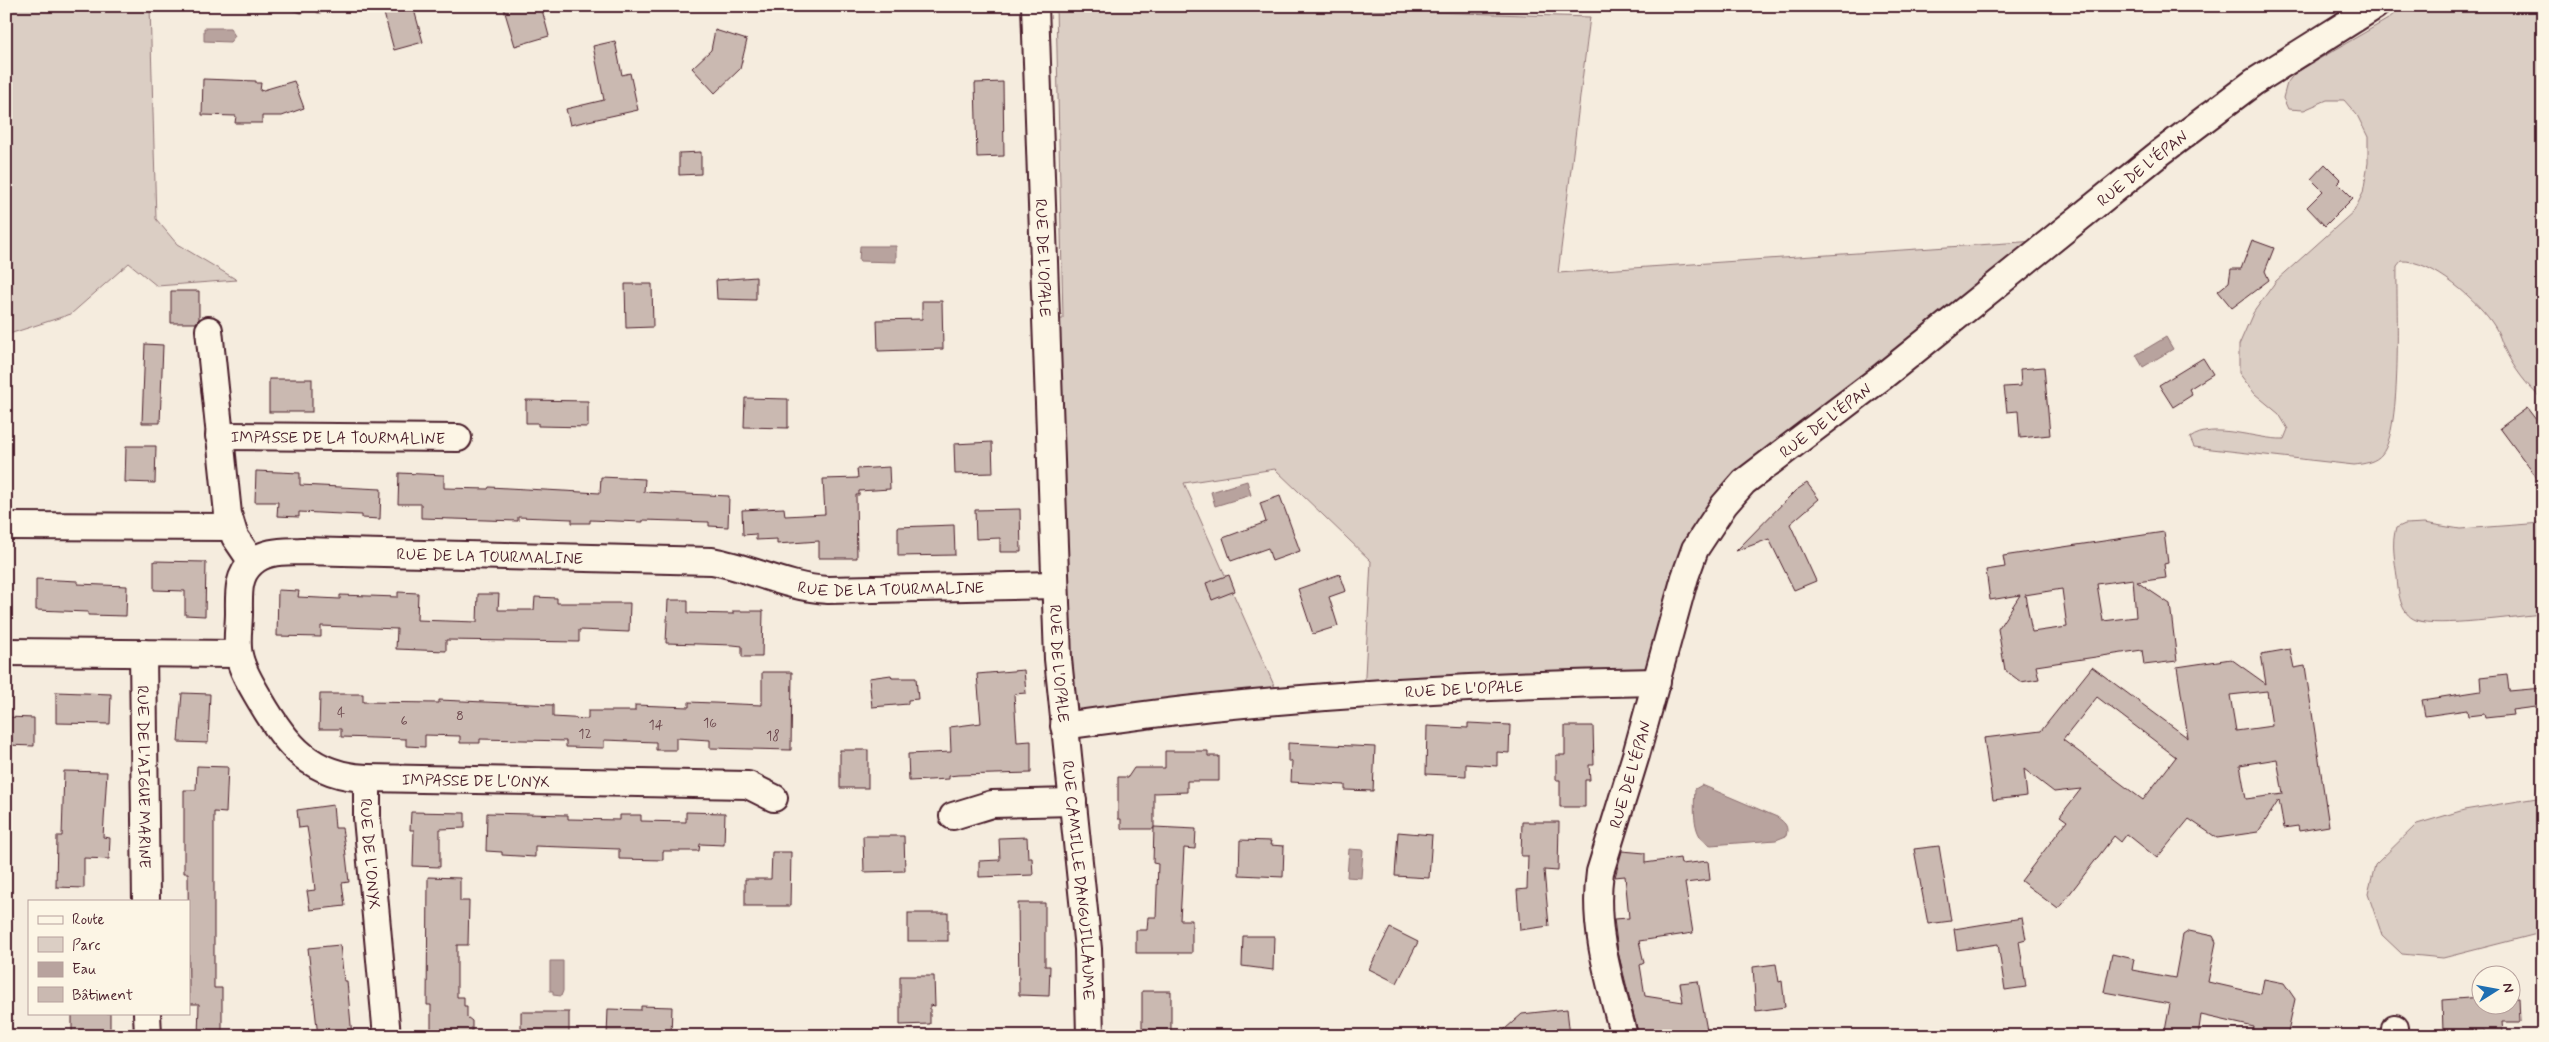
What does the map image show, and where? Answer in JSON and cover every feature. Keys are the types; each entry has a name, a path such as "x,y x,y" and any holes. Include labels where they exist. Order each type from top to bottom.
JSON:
{"street":[{"name":"RUE DE L'OPALE","path":"1035,6 1047,320 1054,585 1064,726 1221,706 1364,695 1494,686 1657,682"},
{"name":"RUE DE L'ÉPAN","path":"1624,1036 1599,932 1597,890 1605,851 1636,756 1685,577 1695,549 1724,505 1744,482 1882,377 2160,153 2254,82 2375,6"},
{"name":"IMPASSE DE LA TOURMALINE","path":"209,330 218,436 231,526 252,562"},
{"name":"IMPASSE DE LA TOURMALINE","path":"218,436 458,438"},
{"path":"6,526 231,526"},
{"name":"RUE DE LA TOURMALINE","path":"252,562 274,552 302,551 692,560 732,565 792,585 814,589 850,591 1054,585"},
{"path":"6,652 238,654 239,587 244,571 252,562"},
{"name":"RUE DE L'AIGUE MARINE","path":"143,653 146,900"},
{"name":"IMPASSE DE L'ONYX","path":"238,654 246,676 273,722 288,743 318,767 352,778 748,785 774,798"},
{"name":"RUE CAMILLE DANGUILLAUME","path":"1064,726 1088,949 1090,1036"},
{"name":"RUE DE L'ONYX","path":"367,778 367,818 387,1036"},
{"path":"953,816 992,804 1073,802"},
{"path":"147,1014 148,1036"}],"green space":[{"path":"6,6 150,6 156,219 177,244 237,280 157,286 129,263 71,314 6,335"},
{"path":"1056,6 1236,6 1590,17 1558,273 2052,240 1710,526 1657,682 1364,695 1371,561 1275,469 1184,483 1281,701 1064,726 1047,320 1063,319"},
{"path":"2403,6 2543,6 2543,400 2531,389 2516,369 2488,317 2467,295 2440,274 2413,262 2401,261 2397,266 2396,393 2389,440 2379,457 2370,462 2354,465 2194,447 2190,438 2200,433 2211,431 2236,432 2273,439 2284,439 2288,429 2279,414 2255,394 2239,373 2239,345 2253,313 2276,281 2354,211 2363,193 2368,163 2368,137 2357,115 2344,100 2327,100 2304,110 2288,109 2283,98 2287,83 2295,73 2388,19"},
{"path":"2424,523 2460,529 2543,523 2543,614 2441,623 2416,620 2411,617 2403,608 2399,596 2394,540 2396,528 2405,524"},
{"path":"2543,797 2543,929 2537,934 2443,958 2402,954 2382,935 2368,894 2375,865 2417,824 2464,810"}],"water":[{"path":"204,28 230,28 235,36 230,42 204,41"},
{"path":"860,246 896,246 896,262 859,261"},
{"path":"2166,337 2173,349 2143,367 2136,355"},
{"path":"1247,481 1251,495 1215,506 1211,492"},
{"path":"1702,785 1777,817 1786,825 1786,836 1776,840 1711,845 1705,842 1697,829 1694,813 1695,789"},
{"path":"1349,849 1363,850 1361,878 1347,877"},
{"path":"550,961 563,961 563,991 561,996 553,995 553,991 550,991"}],"building":[{"path":"382,6 413,6 423,42 394,50"},
{"path":"503,6 541,6 549,36 515,46"},
{"path":"715,30 747,40 740,69 715,93 692,68 711,50"},
{"path":"615,41 622,75 630,73 638,110 570,125 566,109 604,100 593,46"},
{"path":"203,79 256,81 256,83 261,83 260,91 294,81 304,108 282,116 262,116 262,123 235,123 236,116 202,115"},
{"path":"1003,82 1004,156 977,157 975,83"},
{"path":"701,152 701,174 679,175 679,153"},
{"path":"2325,164 2341,180 2338,183 2353,198 2325,226 2307,207 2323,191 2311,179"},
{"path":"2252,240 2274,248 2265,271 2269,280 2232,308 2218,291 2229,282 2231,269 2241,269"},
{"path":"756,277 756,300 717,299 716,280"},
{"path":"625,284 652,284 653,327 626,328"},
{"path":"171,291 199,291 199,319 196,323 171,323"},
{"path":"922,301 942,301 943,349 878,351 877,320 922,319"},
{"path":"145,344 163,345 160,423 142,423"},
{"path":"2203,358 2213,374 2189,389 2192,395 2173,407 2159,385"},
{"path":"2044,367 2050,435 2020,438 2018,411 2007,412 2004,387 2021,386 2020,369"},
{"path":"269,379 312,379 312,412 269,412"},
{"path":"745,398 788,399 788,428 744,427"},
{"path":"526,400 588,401 588,427 538,426 538,423 526,423"},
{"path":"2527,408 2543,429 2543,486 2500,428"},
{"path":"992,442 993,473 955,474 954,444"},
{"path":"126,446 156,446 155,483 125,482"},
{"path":"889,467 890,489 859,491 859,495 856,495 857,558 819,558 819,541 777,544 777,539 756,540 756,534 743,535 742,510 784,508 785,516 825,514 823,479 858,478 857,469"},
{"path":"256,471 300,473 300,485 381,489 380,519 362,518 362,515 299,512 299,517 277,516 278,502 255,502"},
{"path":"399,473 444,475 444,488 488,489 489,487 600,493 601,477 645,479 644,492 729,496 728,527 709,526 709,522 643,520 643,522 590,520 590,523 572,523 572,519 518,517 518,521 421,518 421,504 398,504"},
{"path":"1807,483 1819,499 1790,524 1816,581 1794,590 1769,539 1736,551 1795,491"},
{"path":"1280,496 1300,551 1272,561 1268,548 1231,561 1223,538 1266,522 1260,503"},
{"path":"1020,509 1021,552 1000,552 1000,538 976,539 975,510"},
{"path":"954,525 955,555 898,556 898,527"},
{"path":"2164,532 2168,563 2164,564 2166,578 2137,582 2170,604 2177,661 2144,665 2142,650 2036,666 2039,679 2021,682 2005,670 1998,629 2020,595 1990,600 1986,570 2005,567 2003,556","holes":["2133,579 2136,617 2103,621 2097,584","2062,589 2067,627 2032,632 2025,595"]},
{"path":"154,561 206,562 205,616 185,615 185,591 154,590"},
{"path":"1340,574 1346,591 1329,597 1338,626 1313,634 1298,589"},
{"path":"1229,575 1235,591 1212,600 1206,583"},
{"path":"36,579 78,581 78,584 127,586 126,616 88,615 88,612 36,610"},
{"path":"278,590 299,591 298,597 340,599 340,595 398,597 398,592 418,593 417,620 477,622 478,594 499,594 498,610 534,610 535,597 557,598 557,603 630,603 629,632 579,630 579,642 446,640 446,651 396,649 397,629 321,626 321,637 277,636"},
{"path":"668,600 688,600 688,613 733,614 733,611 763,611 762,657 742,657 742,646 666,643"},
{"path":"2290,649 2294,668 2305,666 2329,826 2299,831 2298,826 2284,828 2279,800 2258,832 2217,838 2189,819 2157,858 2127,834 2121,842 2114,836 2058,909 2021,881 2067,821 2060,816 2081,789 2054,792 2024,769 2027,796 1993,800 1984,738 2041,731 2092,667 2188,738 2177,667 2231,659 2266,684 2261,654","holes":["2267,691 2272,726 2236,731 2230,695","2097,697 2176,757 2143,800 2063,740","2277,759 2283,794 2246,799 2240,765"]},
{"path":"1024,670 1026,693 1014,694 1017,742 1031,741 1031,773 958,775 949,776 949,779 909,781 908,754 951,752 950,727 981,723 977,674"},
{"path":"762,672 792,672 791,750 710,748 710,740 676,738 676,750 656,750 656,742 604,740 604,748 566,747 566,741 480,739 480,743 460,743 460,736 425,735 425,747 406,746 406,739 341,737 341,729 319,729 320,694 363,694 363,702 439,703 439,700 553,705 553,717 588,719 588,711 635,711 635,705 689,707 689,702 762,705"},
{"path":"2507,674 2509,691 2543,688 2543,706 2512,710 2513,715 2485,718 2484,714 2468,716 2467,710 2425,716 2422,700 2481,691 2480,677"},
{"path":"891,675 892,678 916,678 918,699 908,700 908,704 872,707 869,678"},
{"path":"56,692 111,694 110,724 56,723"},
{"path":"182,693 210,694 208,743 178,742"},
{"path":"6,717 34,718 34,746 6,745"},
{"path":"1468,723 1510,725 1509,753 1497,752 1497,766 1466,764 1466,776 1426,774 1427,726 1468,728"},
{"path":"1565,726 1593,726 1594,765 1589,765 1590,780 1585,780 1585,807 1560,807 1560,780 1556,780 1556,755 1565,755"},
{"path":"1288,743 1375,747 1373,791 1345,790 1345,785 1291,782 1292,761 1288,761"},
{"path":"840,750 868,750 868,788 840,788"},
{"path":"1165,751 1208,751 1208,756 1219,756 1219,781 1187,781 1187,792 1154,793 1154,829 1121,829 1121,819 1118,819 1118,777 1128,777 1134,768 1165,768"},
{"path":"197,766 228,767 226,813 214,812 214,988 222,988 222,1036 198,1036 199,1004 190,1004 190,900 188,900 188,873 184,873 184,790 196,790"},
{"path":"64,771 107,772 103,837 110,838 109,859 84,858 84,888 56,887 57,836 62,836"},
{"path":"333,805 335,828 342,828 345,847 349,882 342,883 345,906 310,910 307,891 315,890 311,852 307,827 299,828 297,810"},
{"path":"411,812 465,813 465,828 440,829 440,867 413,866 414,830 410,830"},
{"path":"686,812 725,813 724,845 700,844 699,851 663,851 663,860 619,859 619,849 535,846 535,857 502,855 502,852 486,851 487,813 568,815 568,819 620,820 620,815 641,815 641,821 686,822"},
{"path":"1522,822 1559,822 1558,871 1544,870 1549,926 1520,930 1517,890 1527,889 1528,856 1521,856"},
{"path":"1154,827 1196,829 1195,849 1184,848 1180,920 1192,920 1192,953 1136,953 1136,930 1147,930 1148,917 1156,917 1158,864 1153,863"},
{"path":"1398,832 1432,835 1429,878 1395,876"},
{"path":"863,836 904,836 905,871 864,872"},
{"path":"1027,837 1028,858 1032,858 1033,875 979,877 979,861 1000,860 999,838"},
{"path":"1240,840 1271,841 1270,845 1284,846 1283,877 1239,875"},
{"path":"1939,846 1951,921 1928,924 1914,849"},
{"path":"1622,851 1645,853 1645,863 1680,858 1681,864 1708,861 1710,880 1685,883 1693,933 1639,941 1644,963 1640,965 1645,996 1683,1002 1680,983 1698,981 1708,1036 1639,1036 1618,952 1614,919 1629,918 1625,876 1615,877"},
{"path":"772,852 791,852 790,906 745,906 745,879 771,879"},
{"path":"428,877 460,878 460,901 469,901 468,945 457,945 457,997 464,997 464,1006 467,1006 467,1017 472,1021 472,1036 431,1036 431,1005 427,1005"},
{"path":"1018,903 1045,903 1045,966 1050,966 1049,996 1019,995"},
{"path":"908,913 948,913 948,941 908,941"},
{"path":"2022,918 2026,939 2019,941 2026,987 2005,990 1998,944 1957,950 1954,929"},
{"path":"1390,928 1418,942 1397,983 1369,969"},
{"path":"2189,931 2213,936 2216,942 2208,982 2261,994 2264,979 2284,983 2295,999 2287,1036 2252,1036 2254,1027 2201,1015 2198,1036 2164,1036 2170,1004 2104,992 2112,954 2134,959 2132,970 2175,978 2183,935"},
{"path":"1243,936 1274,936 1273,970 1242,966"},
{"path":"340,945 344,981 347,981 352,1036 318,1036 308,948"},
{"path":"1776,964 1779,982 1782,981 1785,1007 1756,1011 1753,967"},
{"path":"900,976 934,976 935,1006 930,1005 930,1024 900,1025"},
{"path":"1142,991 1171,991 1171,1030 1142,1029"},
{"path":"2472,998 2472,1014 2520,1014 2520,1022 2502,1022 2503,1033 2485,1034 2484,1030 2443,1032 2442,1000"},
{"path":"641,1006 672,1007 671,1036 607,1036 608,1009 641,1010"},
{"path":"1567,1009 1570,1036 1497,1036 1522,1014"},
{"path":"521,1012 569,1012 569,1036 521,1036"},
{"path":"72,1014 110,1014 110,1036 72,1036"}],"waterway":[{"path":"287,6 301,10"},
{"path":"319,10 337,6"}]}
